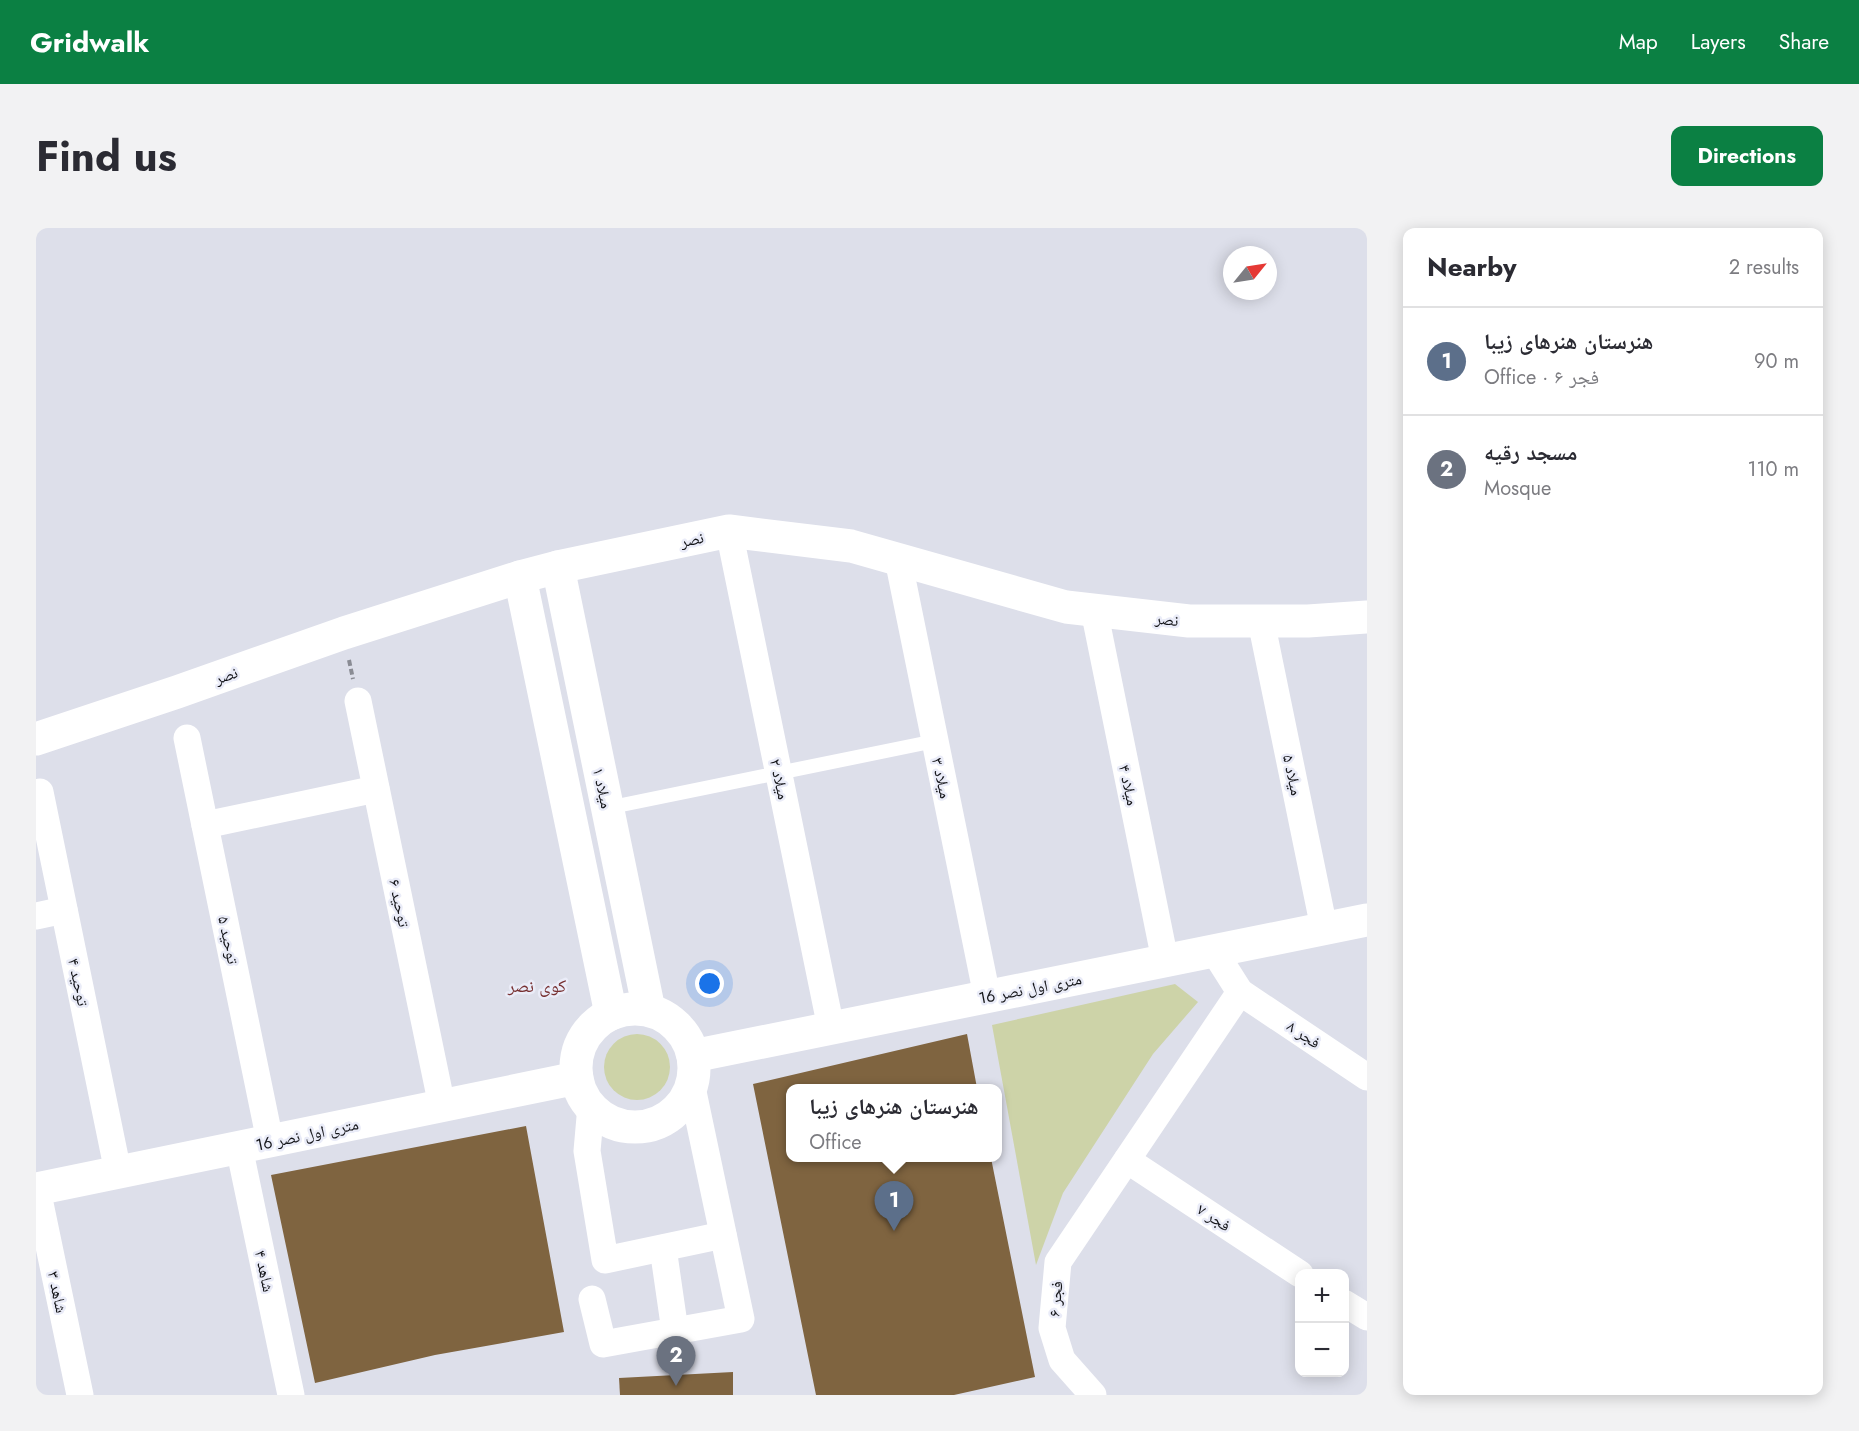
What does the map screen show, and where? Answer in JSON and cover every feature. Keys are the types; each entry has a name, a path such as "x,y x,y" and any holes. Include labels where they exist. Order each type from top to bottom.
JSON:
{"street":[{"name":"نصر","path":"36,739 344,633 520,577 729,531 851,546 1066,607 1189,621 1367,617"},
{"name":"میلاد ۲","path":"729,531 831,1028"},
{"name":"میلاد ۳","path":"898,559 987,996"},
{"name":"میلاد ۱","path":"558,567 649,1010"},
{"path":"520,577 611,1014"},
{"name":"میلاد ۴","path":"1094,610 1166,960"},
{"name":"میلاد ۵","path":"1261,621 1324,928"},
{"name":"توحید ۶","path":"358,701 442,1106"},
{"name":"توحید ۵","path":"187,738 205,825 255,1144"},
{"path":"205,825 376,789"},
{"name":"توحید ۴","path":"39,792 118,1172"},
{"path":"36,916 64,910"},
{"name":"16 متری اول نصر","path":"692,1071 831,1028 1367,920"},
{"path":"1127,1160 1240,992 1214,951"},
{"name":"فجر ۸","path":"1240,992 1367,1077"},
{"path":"592,1299 603,1344 741,1319 723,1235 688,1040 678,1026 664,1016 649,1010 623,1010 611,1014 597,1022 583,1040 576,1062 584,1092 587,1151 605,1260 723,1235"},
{"path":"584,1092 602,1117 616,1124 631,1127 646,1126 662,1121 685,1101 692,1071"},
{"name":"16 متری اول نصر","path":"37,1189 442,1106 584,1092"},
{"name":"شاهد ۴","path":"255,1144 291,1395"},
{"name":"فجر ۶","path":"1093,1395 1062,1360 1052,1328 1058,1262 1127,1160"},
{"name":"فجر ۷","path":"1127,1160 1295,1271"},
{"name":"شاهد ۳","path":"37,1189 80,1395"},
{"path":"663,1248 675,1331"},
{"path":"1349,1306 1367,1317"}],"lane":[{"path":"607,807 935,741"}],"path":[{"path":"344,633 358,701"}],"green space":[{"path":"1175,984 1198,1002 1153,1054 1063,1193 1036,1265 992,1025"},
{"path":"637,1034 650,1037 660,1044 667,1054 670,1067 667,1080 660,1090 650,1097 637,1100 624,1097 614,1090 607,1080 604,1067 607,1054 614,1044 624,1037"}],"building":[{"path":"967,1034 976,1084 786,1084 786,1162 992,1162 1035,1377 954,1395 816,1395 753,1084"},
{"path":"526,1126 564,1332 435,1355 315,1383 271,1175"},
{"path":"733,1372 733,1395 620,1395 619,1378"}],"place":[{"name":"هنرستان هنرهای زیبا","path":"894,1231"},
{"name":"مسجد رقیه","path":"676,1386"}],"district":[{"name":"کوی نصر","path":"537,986"}]}
